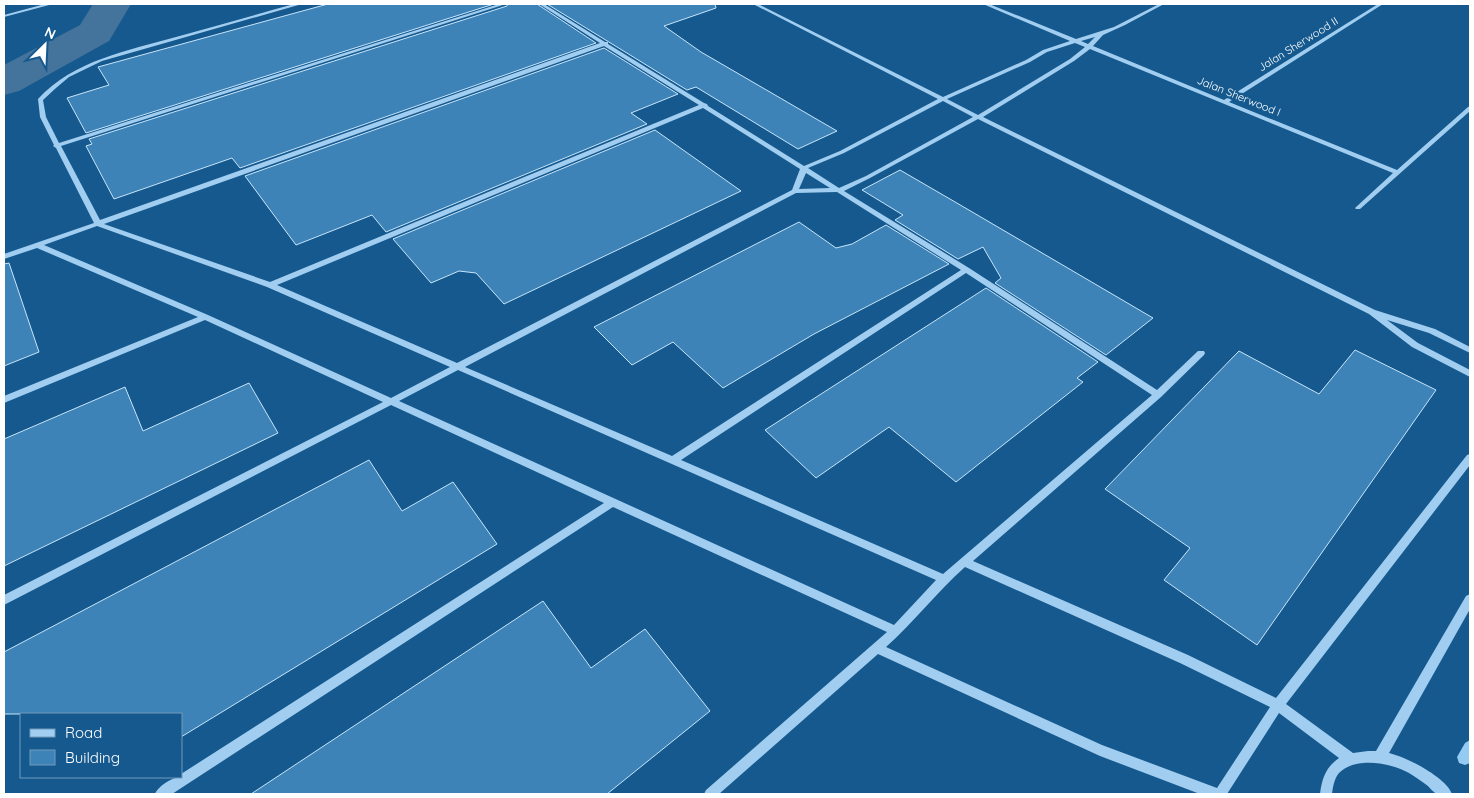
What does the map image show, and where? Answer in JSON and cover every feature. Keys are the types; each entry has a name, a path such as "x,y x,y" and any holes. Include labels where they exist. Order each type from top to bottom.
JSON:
{"street":[{"path":"4,16 50,4"},
{"path":"299,4 130,50 75,71 53,85 40,100 43,117 56,146 98,224 270,285 944,579"},
{"path":"56,146 503,4"},
{"path":"541,4 840,190 1158,395"},
{"path":"755,4 978,117 1372,312 1432,331 1470,350"},
{"name":"Jalan Sherwood I","path":"985,4 1398,173"},
{"path":"795,190 804,168 842,152 944,99 1028,61 1039,53 1072,40 1101,34 1162,4"},
{"name":"Jalan Sherwood II","path":"1226,101 1380,4"},
{"path":"4,600 392,401 795,190 840,190 978,117 1072,60 1089,47 1101,34"},
{"path":"4,257 606,43"},
{"path":"270,285 705,105"},
{"path":"1358,208 1470,108"},
{"path":"37,246 206,317 896,631"},
{"path":"673,460 966,270"},
{"path":"1372,312 1415,345 1470,374"},
{"path":"4,400 206,317"},
{"path":"710,794 896,631 944,579 1158,395 1201,353"},
{"path":"877,648 1100,750 1218,794 1278,705 1470,458"},
{"path":"160,794 613,502"},
{"path":"965,562 1184,659 1278,705 1350,758"},
{"path":"1380,757 1470,599"},
{"path":"1326,794 1326,785 1334,768 1350,758 1380,757 1406,765 1433,782 1446,794"}],"building":[{"path":"328,4 494,4 86,133 67,98 109,85 98,67"},
{"path":"508,4 537,4 596,43 240,168 232,158 114,199 86,146 92,144 89,139 507,6"},
{"path":"547,4 715,4 716,8 664,26 701,52 837,131 798,149 696,87 687,90"},
{"path":"604,48 678,94 631,113 647,124 386,232 372,215 296,245 245,176"},
{"path":"655,130 741,191 504,304 476,273 459,271 431,283 393,239"},
{"path":"900,170 1153,318 1106,355 995,283 1001,278 983,247 958,259 895,220 903,215 862,190"},
{"path":"799,222 836,248 852,244 886,225 949,264 814,334 723,388 673,342 632,365 594,327"},
{"path":"9,263 39,352 4,366 4,264"},
{"path":"986,288 1098,362 1077,378 1083,382 956,482 889,427 816,478 765,430"},
{"path":"1355,350 1436,390 1257,645 1164,580 1190,548 1105,489 1239,351 1319,394"},
{"path":"249,383 278,433 4,566 4,439 125,387 143,431"},
{"path":"369,460 402,511 453,482 497,544 182,736 182,713 4,714 4,652"},
{"path":"543,601 591,668 645,629 710,711 607,794 251,794"}],"waterway":[{"path":"4,82 95,33 112,4"},
{"path":"1465,757 1470,748"}]}
